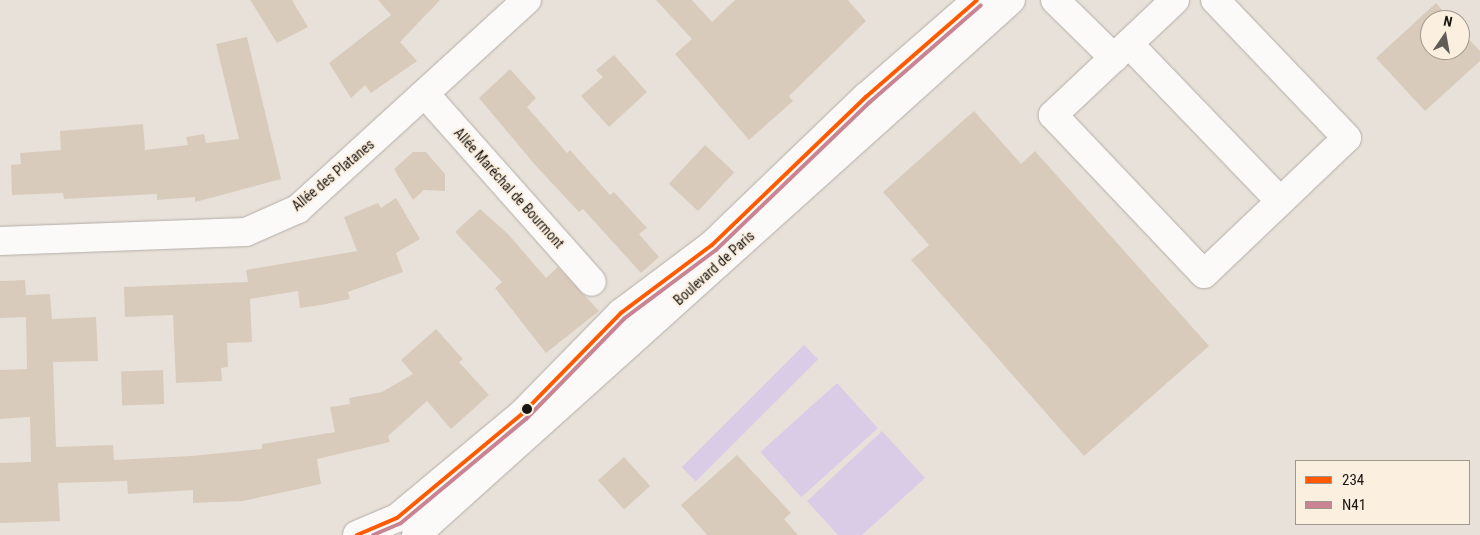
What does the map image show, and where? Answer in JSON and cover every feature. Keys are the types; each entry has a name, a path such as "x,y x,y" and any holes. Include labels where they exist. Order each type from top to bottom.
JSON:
{"street":[{"name":"Allée des Platanes","path":"0,241 246,232 298,209 426,94 526,0"},
{"name":"Boulevard de Paris","path":"357,535 397,518 522,414 621,313 712,245 866,98 977,0"},
{"name":"Boulevard de Paris","path":"416,535 1011,0"},
{"path":"1055,0 1122,51 1280,201"},
{"path":"1175,0 1053,115 1204,274 1346,138 1215,0"},
{"name":"Allée Maréchal de Bourmont","path":"426,94 592,282"}],"shaded area":[{"path":"804,345 818,359 696,481 682,467"},
{"path":"837,383 878,428 801,497 760,452"},
{"path":"882,431 925,478 862,535 838,535 807,501"}],"building":[{"path":"250,0 292,0 308,27 277,43"},
{"path":"378,0 440,0 400,42 417,61 371,93 365,85 351,98 329,63 391,15"},
{"path":"656,0 692,0 712,22 735,0 848,0 866,21 789,96 793,101 749,140 675,54 692,39"},
{"path":"1436,3 1442,10 1428,10"},
{"path":"1420,18 1420,60 1470,60 1470,40 1480,51 1480,61 1425,111 1376,58"},
{"path":"247,37 281,179 195,202 195,197 157,200 157,194 64,199 63,193 12,195 11,165 21,164 20,153 61,150 60,131 143,124 145,150 188,145 186,137 204,134 206,143 239,139 216,44"},
{"path":"614,55 647,92 609,127 581,96 603,77 596,70"},
{"path":"510,69 536,98 527,107 567,153 570,150 610,195 614,192 647,228 639,234 659,257 641,273 583,209 579,212 536,166 479,98"},
{"path":"974,111 1021,164 1035,151 1209,346 1084,456 911,260 929,245 883,192"},
{"path":"705,145 734,172 698,211 669,184"},
{"path":"413,152 426,152 445,174 445,191 424,190 413,200 394,169"},
{"path":"396,198 420,239 396,253 403,272 348,292 350,299 326,304 300,308 298,291 250,299 252,342 227,343 228,367 221,368 222,381 176,383 173,315 125,317 124,287 248,282 246,270 357,251 344,217 378,203 381,208"},
{"path":"480,209 508,234 546,278 558,267 599,311 546,353 495,288 502,282 455,232"},
{"path":"25,280 26,295 50,294 52,319 96,317 98,361 53,362 56,447 113,445 114,460 191,456 262,449 262,444 335,432 330,407 350,404 349,398 382,392 413,374 401,360 436,329 463,359 459,362 489,395 451,429 427,401 388,436 390,442 317,459 321,484 243,501 193,503 193,490 128,494 127,481 58,483 60,521 0,523 0,463 31,462 30,417 0,419 0,370 27,369 26,317 0,318 0,281"},
{"path":"163,370 164,404 122,405 121,371"},
{"path":"737,455 791,513 784,519 798,535 707,535 681,505"},
{"path":"624,457 650,486 624,509 598,480"}],"transit line":[{"name":"234","path":"357,535 397,518 522,414 621,313 712,245 866,97 977,0"},
{"name":"N41","path":"373,535 401,523 526,419 625,318 716,250 870,102 981,5"}]}
